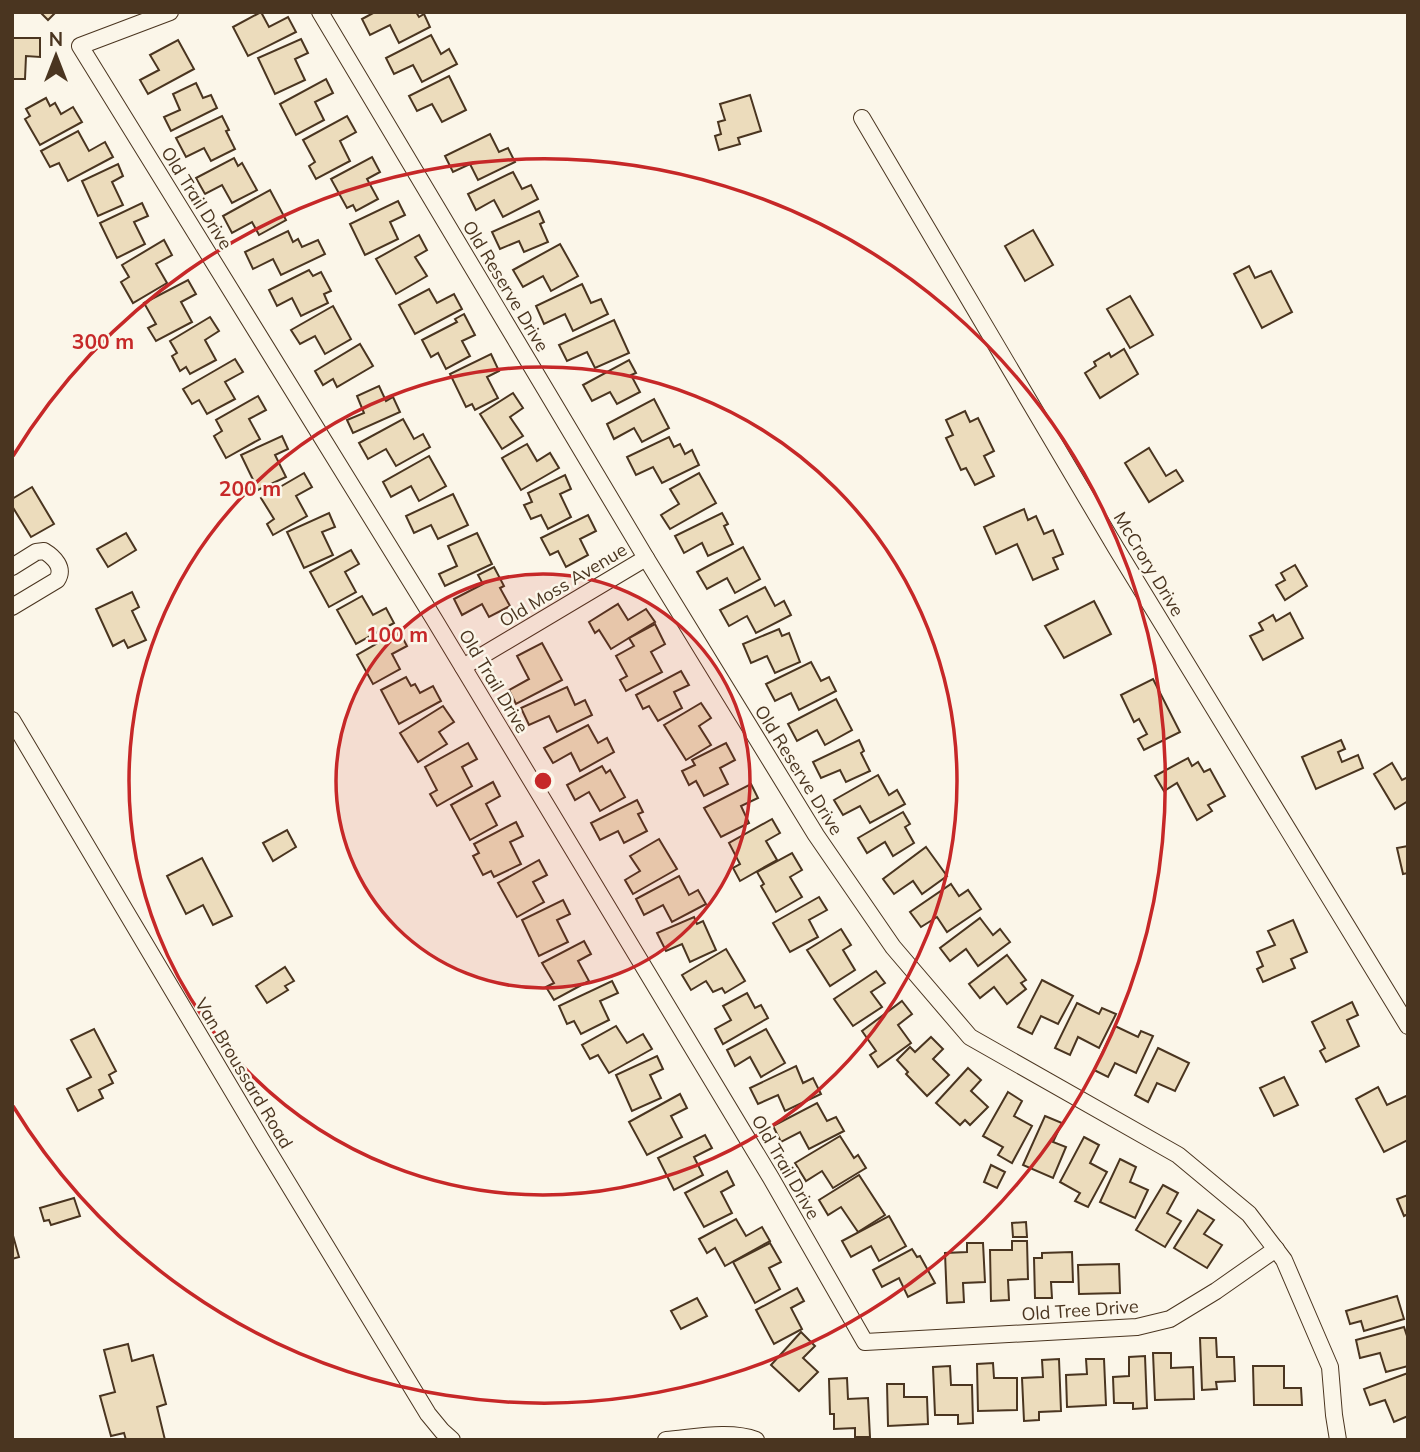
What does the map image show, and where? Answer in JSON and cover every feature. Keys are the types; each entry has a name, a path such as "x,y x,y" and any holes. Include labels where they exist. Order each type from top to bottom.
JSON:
{"street":[{"name":"Old Trail Drive","path":"170,12 80,46 463,667 771,1178 865,1342"},
{"name":"Old Reserve Drive","path":"320,12 646,558 816,835 893,947 970,1037 1178,1155 1249,1214 1284,1260 1330,1367 1338,1440"},
{"name":"McCrory Drive","path":"862,118 1116,548 1408,1026"},
{"path":"12,566 36,552 44,551 58,564 60,576 12,607"},
{"name":"Old Moss Avenue","path":"463,667 646,558"},
{"name":"Van Broussard Road","path":"12,720 428,1414 452,1440"},
{"name":"Old Tree Drive","path":"865,1342 1123,1328 1148,1324 1170,1319 1276,1249"},
{"path":"666,1440 744,1435 756,1440"}],"building":[{"path":"40,12 56,12 48,20"},
{"path":"261,12 269,27 288,17 296,32 248,56 233,27"},
{"path":"375,12 416,12 419,17 424,14 430,27 399,43 390,25 370,35 362,19"},
{"path":"431,35 441,54 449,49 457,64 422,82 413,65 394,74 386,58"},
{"path":"12,38 40,38 40,57 26,56 25,79 12,79"},
{"path":"301,39 308,53 295,59 305,80 275,94 258,58"},
{"path":"178,40 194,69 148,94 140,80 159,70 150,55"},
{"path":"449,76 466,110 442,122 432,104 417,111 409,96"},
{"path":"326,79 333,93 315,102 324,120 296,135 280,104"},
{"path":"196,83 203,98 211,95 217,108 171,131 164,117 180,110 173,94"},
{"path":"750,95 761,131 738,138 740,144 719,150 715,136 721,134 718,122 725,120 720,104"},
{"path":"46,98 50,106 55,103 61,114 73,107 82,122 40,145 25,119 30,116 26,109"},
{"path":"222,116 235,149 211,161 204,148 186,157 176,138"},
{"path":"347,116 356,132 340,141 350,161 316,179 309,166 315,162 303,140"},
{"path":"78,131 89,151 105,142 113,157 68,181 59,163 50,167 41,151"},
{"path":"490,134 499,152 508,148 515,162 478,180 470,164 453,172 445,156"},
{"path":"372,157 380,172 367,179 378,199 356,211 353,205 347,208 331,179"},
{"path":"234,158 238,166 242,163 257,190 232,203 222,185 205,194 196,178"},
{"path":"118,164 123,176 112,182 123,205 98,216 82,181"},
{"path":"513,172 522,189 531,185 538,199 503,217 494,200 476,210 468,194"},
{"path":"270,190 286,220 259,235 252,222 232,233 223,216"},
{"path":"398,201 405,215 390,222 398,239 365,255 350,224"},
{"path":"142,203 148,216 134,222 145,244 117,258 100,223"},
{"path":"539,211 544,222 540,224 548,242 524,252 519,241 500,249 492,232"},
{"path":"1033,230 1053,265 1025,281 1005,246"},
{"path":"288,231 293,242 298,239 302,247 318,240 325,254 281,275 273,259 253,269 245,252"},
{"path":"419,235 427,250 415,257 427,276 396,294 376,259"},
{"path":"164,240 172,255 156,264 167,283 133,303 121,282 129,277 122,265"},
{"path":"560,244 578,276 551,291 543,276 523,287 513,270"},
{"path":"1249,266 1255,278 1271,271 1292,312 1262,328 1234,274"},
{"path":"309,270 313,276 321,272 331,291 324,294 328,303 301,316 292,298 277,306 269,290"},
{"path":"188,280 196,294 181,302 192,322 156,341 148,328 156,324 144,303"},
{"path":"582,284 591,303 601,299 608,314 573,331 565,314 544,324 536,306"},
{"path":"429,289 437,303 454,294 462,309 415,334 399,305"},
{"path":"1130,296 1153,335 1130,348 1107,309"},
{"path":"333,306 351,339 325,354 315,336 300,344 291,330"},
{"path":"464,314 475,335 462,341 470,356 446,369 438,353 431,357 422,340 457,322 455,319"},
{"path":"210,317 219,331 205,340 216,360 190,374 186,367 180,371 172,356 177,353 170,341"},
{"path":"614,320 629,353 595,368 587,352 567,361 559,345"},
{"path":"360,344 373,366 337,387 333,379 323,385 315,371"},
{"path":"1124,349 1138,374 1100,398 1085,373 1096,366 1094,362 1109,353 1111,357"},
{"path":"491,354 499,371 487,377 498,398 475,410 472,404 466,407 450,374"},
{"path":"235,359 243,372 225,382 235,399 207,414 199,400 192,404 183,389"},
{"path":"629,360 636,373 631,375 640,392 617,404 610,392 592,401 583,385"},
{"path":"379,386 386,401 393,397 400,412 353,433 347,420 364,413 357,396"},
{"path":"513,393 523,408 510,417 523,436 502,449 480,414"},
{"path":"258,396 266,410 249,419 260,439 226,458 214,436 222,431 216,420"},
{"path":"654,399 669,428 642,442 634,428 614,439 607,424"},
{"path":"965,411 970,422 978,418 994,451 984,456 994,476 975,485 966,468 961,470 946,438 953,435 946,420"},
{"path":"403,419 414,439 423,434 430,447 396,466 386,449 368,459 359,443"},
{"path":"282,436 288,449 275,455 286,477 258,490 241,455"},
{"path":"669,437 674,447 680,444 685,454 692,450 699,465 662,483 653,467 636,475 627,457"},
{"path":"527,444 537,461 550,453 559,468 521,490 502,458"},
{"path":"1149,448 1166,476 1176,470 1183,481 1149,502 1125,463"},
{"path":"429,456 446,486 419,501 411,486 391,497 383,482"},
{"path":"304,473 312,487 296,496 307,516 273,535 267,524 274,519 261,498"},
{"path":"699,473 716,503 670,529 661,515 679,504 670,489"},
{"path":"565,475 571,489 560,494 571,517 548,529 541,515 531,519 524,505 532,502 528,493"},
{"path":"32,487 54,524 31,537 12,506 12,499"},
{"path":"453,494 468,525 438,539 431,525 414,533 406,516"},
{"path":"1024,509 1028,520 1036,516 1044,534 1053,530 1063,554 1053,558 1058,569 1033,580 1017,544 996,554 984,527"},
{"path":"329,513 335,527 322,532 333,555 304,568 287,532"},
{"path":"722,513 728,524 724,526 733,544 708,556 702,543 684,553 675,536"},
{"path":"588,515 596,531 580,539 588,555 566,567 558,551 550,555 541,538"},
{"path":"126,533 136,550 108,567 97,549"},
{"path":"477,533 492,564 445,586 439,574 457,566 448,546"},
{"path":"743,547 760,579 735,593 727,578 707,589 697,572"},
{"path":"351,550 359,564 345,572 356,592 329,607 310,572"},
{"path":"1295,565 1307,586 1285,600 1276,585 1285,580 1281,573"},
{"path":"494,567 504,586 500,588 510,606 489,617 482,604 462,615 454,599 483,584 478,575"},
{"path":"765,587 775,606 784,601 791,615 756,633 747,616 729,626 720,610"},
{"path":"132,592 139,607 132,611 146,640 128,648 124,640 113,646 96,609"},
{"path":"362,596 373,615 386,608 394,623 356,644 337,610"},
{"path":"1094,601 1111,634 1064,658 1045,626"},
{"path":"618,604 628,620 646,609 655,622 611,649 599,630 595,633 589,622"},
{"path":"1290,613 1303,638 1263,660 1250,636 1263,630 1259,623 1273,615 1276,621"},
{"path":"655,624 665,644 651,652 662,672 626,691 620,680 627,676 616,656 634,646 629,638"},
{"path":"779,629 782,636 789,633 800,662 775,673 767,656 751,663 743,644"},
{"path":"399,631 407,646 392,654 400,669 373,684 357,655"},
{"path":"542,643 562,680 516,704 509,690 529,679 517,656"},
{"path":"811,662 821,681 829,677 836,691 799,710 791,693 775,701 766,684"},
{"path":"681,671 689,685 674,692 682,708 658,721 649,706 643,709 636,695"},
{"path":"406,677 411,686 415,684 420,693 433,686 441,701 399,724 381,690"},
{"path":"1153,679 1180,732 1144,750 1138,739 1147,734 1139,719 1134,722 1121,695"},
{"path":"567,687 575,705 585,700 592,715 557,732 549,716 529,725 521,708"},
{"path":"836,699 852,730 825,745 817,730 797,741 788,724"},
{"path":"701,703 711,718 699,726 711,745 686,760 664,725"},
{"path":"443,706 454,722 439,732 447,744 418,762 400,733"},
{"path":"588,725 598,743 607,738 614,752 580,771 571,753 553,763 544,748"},
{"path":"859,740 864,751 861,753 870,771 846,782 840,770 821,778 813,762"},
{"path":"1341,740 1345,749 1338,752 1342,762 1358,755 1363,768 1316,789 1302,757"},
{"path":"468,743 477,759 462,767 472,786 437,806 430,794 437,790 425,767"},
{"path":"726,743 735,760 720,768 728,784 704,796 696,781 689,785 682,771 695,765 692,760"},
{"path":"1188,758 1192,766 1198,762 1204,772 1210,769 1225,796 1208,805 1212,811 1197,820 1177,783 1164,791 1155,776"},
{"path":"1392,763 1402,780 1408,777 1408,801 1395,809 1374,774"},
{"path":"602,766 606,773 610,770 625,797 600,811 589,792 575,800 567,785"},
{"path":"878,775 889,795 897,790 905,804 870,823 860,806 843,815 834,800"},
{"path":"493,782 500,796 486,804 497,825 470,840 451,805"},
{"path":"751,784 758,798 741,806 749,823 721,837 704,808"},
{"path":"637,800 643,812 638,814 647,831 624,843 618,831 600,840 591,823"},
{"path":"903,812 910,824 905,827 914,843 893,856 885,842 867,853 858,838"},
{"path":"772,819 780,833 766,841 777,860 740,881 733,868 740,864 729,843"},
{"path":"516,822 523,836 510,842 521,864 494,877 491,871 483,875 473,856 479,853 474,844"},
{"path":"287,830 296,847 273,861 263,843"},
{"path":"659,839 677,869 633,894 625,880 640,871 630,856"},
{"path":"1408,846 1408,873 1403,874 1397,848"},
{"path":"926,847 947,876 922,894 913,881 894,894 883,879"},
{"path":"792,853 802,870 790,877 802,897 776,912 761,886 764,884 757,872"},
{"path":"202,858 232,916 213,925 203,905 186,914 167,876"},
{"path":"539,860 547,875 533,882 544,902 517,917 498,883"},
{"path":"679,876 689,895 698,890 706,904 672,922 663,905 644,915 636,899"},
{"path":"951,884 959,896 968,890 981,909 947,932 937,917 921,927 910,912"},
{"path":"819,897 827,910 809,920 818,937 790,952 773,923"},
{"path":"563,900 570,914 557,920 568,942 539,956 522,920"},
{"path":"694,917 697,924 703,921 716,950 690,962 682,944 666,951 657,933"},
{"path":"980,918 993,935 1000,929 1010,942 978,966 966,949 950,961 940,948"},
{"path":"1293,920 1307,952 1291,959 1295,968 1263,982 1257,969 1263,966 1257,952 1275,945 1268,931"},
{"path":"841,929 851,945 843,950 855,970 830,986 807,950"},
{"path":"584,941 591,954 578,961 589,981 554,1000 546,987 554,983 542,963"},
{"path":"726,949 745,981 725,993 722,988 713,992 706,981 691,990 682,975"},
{"path":"1007,955 1026,980 1021,983 1026,989 1007,1004 994,987 980,998 969,984"},
{"path":"285,967 294,981 285,986 288,990 267,1003 256,986"},
{"path":"876,971 885,983 871,992 882,1007 853,1026 834,999"},
{"path":"1042,980 1073,996 1058,1024 1041,1016 1032,1034 1018,1027"},
{"path":"612,981 618,993 600,1001 609,1020 581,1034 574,1021 567,1024 559,1006"},
{"path":"747,993 755,1008 761,1005 768,1018 723,1044 715,1029 731,1020 723,1006"},
{"path":"902,1001 912,1014 898,1025 911,1043 878,1067 870,1055 876,1051 862,1031"},
{"path":"1352,1002 1358,1015 1347,1020 1359,1046 1326,1062 1320,1051 1325,1048 1312,1022"},
{"path":"1077,1003 1099,1014 1102,1008 1116,1014 1099,1048 1078,1037 1070,1055 1055,1048"},
{"path":"616,1026 627,1043 643,1034 652,1049 609,1073 598,1055 590,1059 582,1045"},
{"path":"1115,1026 1138,1037 1141,1031 1153,1036 1136,1073 1115,1063 1108,1077 1094,1070"},
{"path":"94,1029 116,1071 109,1075 113,1083 99,1090 103,1098 78,1111 67,1089 91,1077 71,1040"},
{"path":"766,1029 785,1063 761,1077 750,1057 735,1066 727,1050"},
{"path":"931,1037 943,1049 933,1059 949,1075 927,1096 897,1060 910,1047 915,1052"},
{"path":"1158,1048 1189,1063 1175,1091 1157,1083 1148,1102 1135,1095"},
{"path":"657,1056 663,1069 650,1075 661,1098 632,1111 616,1075"},
{"path":"796,1066 803,1083 813,1078 821,1094 785,1111 778,1095 758,1104 750,1088"},
{"path":"968,1068 981,1080 971,1091 988,1107 970,1125 965,1120 960,1125 936,1103"},
{"path":"1284,1077 1298,1105 1274,1116 1260,1088"},
{"path":"1378,1087 1387,1105 1406,1096 1408,1099 1408,1140 1384,1152 1356,1099"},
{"path":"1008,1092 1022,1101 1014,1116 1032,1126 1012,1163 998,1155 1003,1147 983,1136"},
{"path":"680,1094 687,1108 671,1116 682,1137 647,1155 629,1122"},
{"path":"817,1103 827,1121 836,1117 844,1131 809,1149 800,1132 781,1142 773,1126"},
{"path":"1045,1116 1062,1123 1053,1142 1066,1147 1053,1178 1023,1165"},
{"path":"705,1135 712,1148 694,1157 703,1175 674,1190 658,1158"},
{"path":"840,1136 854,1158 858,1155 866,1168 833,1188 822,1171 806,1181 795,1163"},
{"path":"1084,1137 1099,1145 1090,1163 1107,1172 1088,1207 1075,1201 1080,1193 1060,1182"},
{"path":"1120,1159 1136,1167 1130,1182 1148,1190 1135,1218 1100,1202"},
{"path":"991,1165 1005,1172 997,1188 984,1182"},
{"path":"727,1171 734,1185 721,1192 732,1213 704,1227 685,1193"},
{"path":"859,1175 885,1215 858,1232 841,1207 828,1215 819,1200"},
{"path":"1163,1185 1178,1193 1167,1213 1181,1221 1165,1247 1136,1230"},
{"path":"1408,1195 1408,1214 1404,1216 1397,1199"},
{"path":"74,1198 80,1216 51,1225 49,1220 44,1221 40,1208"},
{"path":"1198,1210 1214,1220 1204,1234 1222,1245 1207,1268 1174,1248"},
{"path":"889,1216 906,1246 879,1261 871,1246 851,1257 842,1241"},
{"path":"736,1219 746,1236 762,1227 770,1241 725,1266 715,1248 707,1253 699,1239"},
{"path":"1026,1222 1027,1237 1013,1237 1012,1223"},
{"path":"12,1232 19,1257 12,1259"},
{"path":"1012,1241 1027,1241 1028,1279 1008,1280 1009,1300 991,1301 990,1250 1012,1250"},
{"path":"770,1243 781,1262 769,1268 780,1289 755,1303 733,1262"},
{"path":"967,1243 983,1243 985,1282 963,1283 964,1302 947,1303 945,1253 967,1252"},
{"path":"912,1249 917,1257 920,1256 935,1283 908,1297 899,1278 882,1287 873,1270"},
{"path":"1072,1252 1073,1282 1051,1282 1052,1298 1035,1298 1034,1258 1042,1258 1042,1253"},
{"path":"1119,1264 1120,1293 1079,1294 1078,1265"},
{"path":"797,1288 804,1301 791,1308 802,1329 774,1344 756,1310"},
{"path":"1397,1296 1404,1319 1364,1331 1361,1321 1350,1324 1346,1311"},
{"path":"697,1298 707,1316 681,1329 671,1311"},
{"path":"1404,1327 1408,1339 1408,1366 1386,1372 1380,1353 1360,1358 1356,1340"},
{"path":"801,1332 815,1346 803,1358 818,1372 799,1391 771,1365"},
{"path":"1200,1338 1216,1338 1217,1357 1234,1357 1235,1381 1216,1382 1217,1389 1202,1390"},
{"path":"128,1344 132,1361 153,1355 166,1404 157,1407 165,1440 126,1440 124,1433 111,1436 100,1396 115,1392 104,1350"},
{"path":"1153,1353 1171,1353 1171,1368 1193,1367 1194,1399 1155,1400"},
{"path":"1145,1356 1147,1408 1133,1409 1133,1403 1114,1403 1113,1377 1129,1376 1129,1357"},
{"path":"1059,1359 1061,1411 1039,1412 1039,1420 1024,1421 1022,1378 1043,1377 1042,1360"},
{"path":"1086,1359 1104,1359 1106,1405 1067,1407 1066,1375 1087,1374"},
{"path":"993,1363 994,1378 1017,1378 1017,1410 978,1411 977,1364"},
{"path":"950,1366 951,1385 972,1385 973,1423 958,1424 958,1415 935,1415 933,1367"},
{"path":"1253,1366 1284,1366 1284,1388 1301,1388 1302,1405 1254,1405"},
{"path":"1408,1373 1408,1416 1394,1422 1385,1400 1370,1405 1364,1389"},
{"path":"847,1378 848,1399 868,1398 870,1437 855,1437 855,1428 834,1429 834,1414 830,1414 829,1379"},
{"path":"887,1384 904,1384 904,1397 927,1397 928,1424 888,1426"}]}
